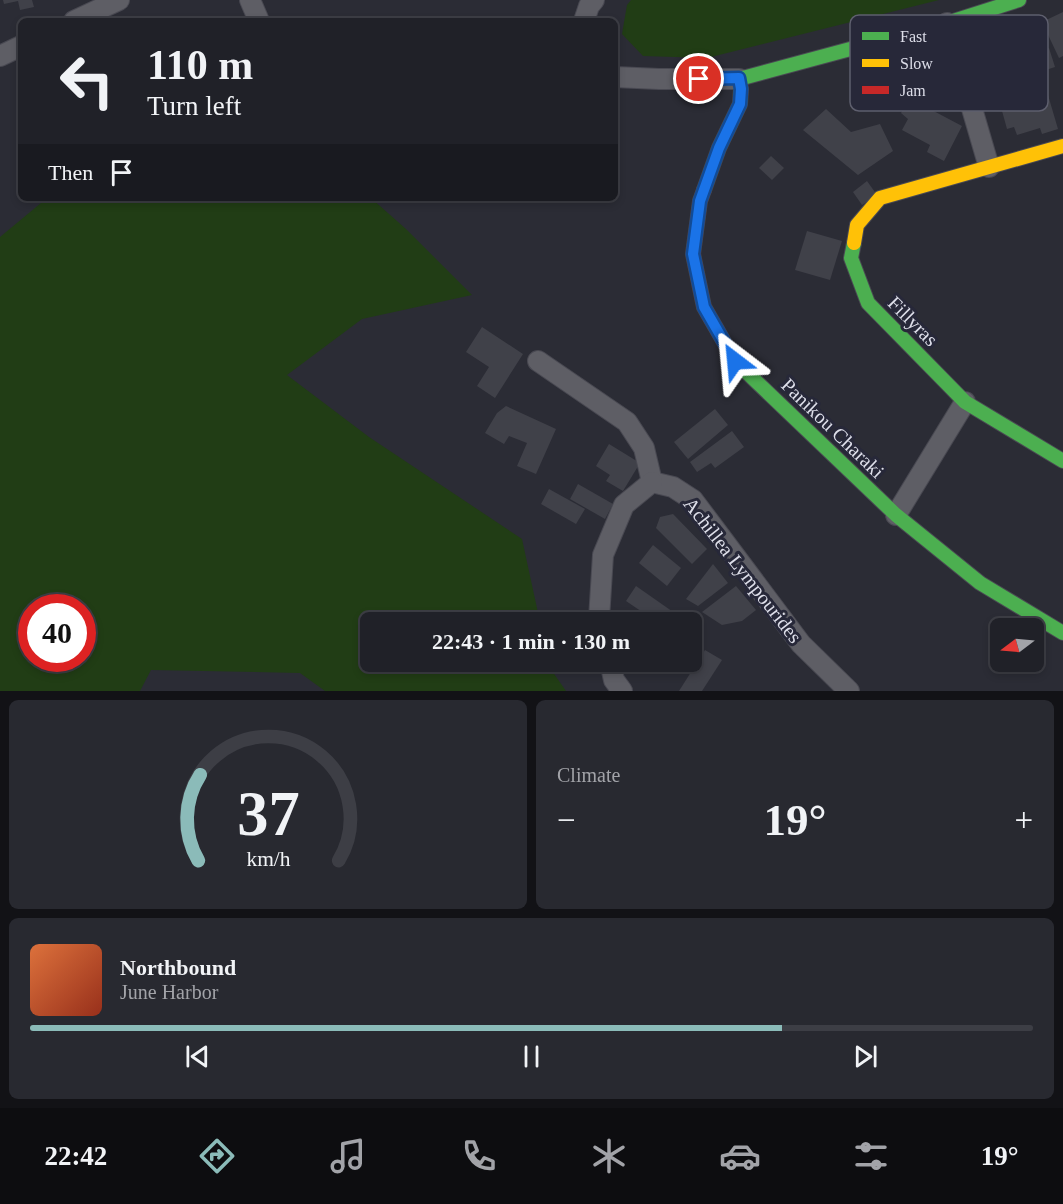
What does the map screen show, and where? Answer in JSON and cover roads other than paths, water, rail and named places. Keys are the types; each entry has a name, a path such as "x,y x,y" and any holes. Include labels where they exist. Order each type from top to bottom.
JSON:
{"street":[{"path":"80,18 119,0"},
{"path":"250,0 258,18"},
{"path":"585,18 594,0"},
{"path":"972,15 1018,0"},
{"path":"618,77 739,78 850,49"},
{"name":"Panikou Charaki","path":"739,78 740,104 719,148 700,201 693,254 704,307 735,361 896,515 980,583 1063,633"},
{"path":"973,111 989,167"},
{"name":"Fillyras","path":"1063,146 880,198 857,225 852,258 868,303 965,402 1063,461"},
{"path":"538,361 627,422 644,448 652,482 624,505 603,555 599,612"},
{"path":"896,515 965,402"},
{"name":"Achillea Lympourides","path":"652,482 674,487 693,500 801,644 849,691"},
{"path":"612,672 614,680 622,691"}]}
